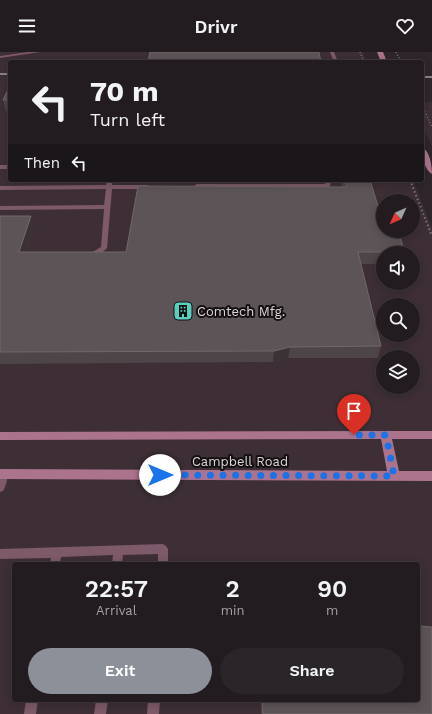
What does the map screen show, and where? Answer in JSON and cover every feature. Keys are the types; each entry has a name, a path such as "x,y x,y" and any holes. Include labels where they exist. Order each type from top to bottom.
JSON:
{"street":[{"path":"424,154 432,172"},
{"path":"386,435 394,476"},
{"name":"Campbell Road","path":"0,436 432,435"},
{"name":"Campbell Road","path":"2,474 432,476"}],"lane":[{"path":"0,57 38,52"},
{"path":"187,186 328,186 328,182"},
{"path":"0,188 110,183 156,187"},
{"path":"78,255 92,255 104,248 110,183"},
{"path":"0,208 107,207"},
{"path":"0,488 2,474"},
{"path":"0,554 57,554 164,549 162,562"},
{"path":"116,562 118,551"},
{"path":"55,562 57,554"},
{"path":"30,714 32,702"},
{"path":"100,714 102,702"},
{"path":"153,714 154,702"}],"path":[{"path":"424,110 432,127"},
{"path":"411,182 432,236"}],"shaded area":[{"path":"0,52 363,52 366,60 8,60 8,182 414,182 419,194 376,194 376,238 420,238 420,198 432,228 432,714 0,714"},
{"path":"424,102 432,102 432,146 424,129"}],"building":[{"path":"150,52 319,52 321,60 148,60"},
{"path":"8,89 8,100 3,100"},
{"name":"Comtech Mfg.","path":"346,182 371,182 376,200 376,238 400,238 403,246 376,246 376,252 358,252 376,326 376,342 380,342 381,346 290,347 274,351 0,352 0,216 31,216 19,252 126,252 138,186 347,187"},
{"path":"420,626 432,627 432,714 263,714 262,702 420,702"}],"railway":[{"path":"0,74 8,74"},
{"path":"424,77 432,77"}],"place":[{"name":"Comtech Mfg.","path":"183,311"}],"route":[{"path":"160,475 394,476 386,435 354,435"}]}
